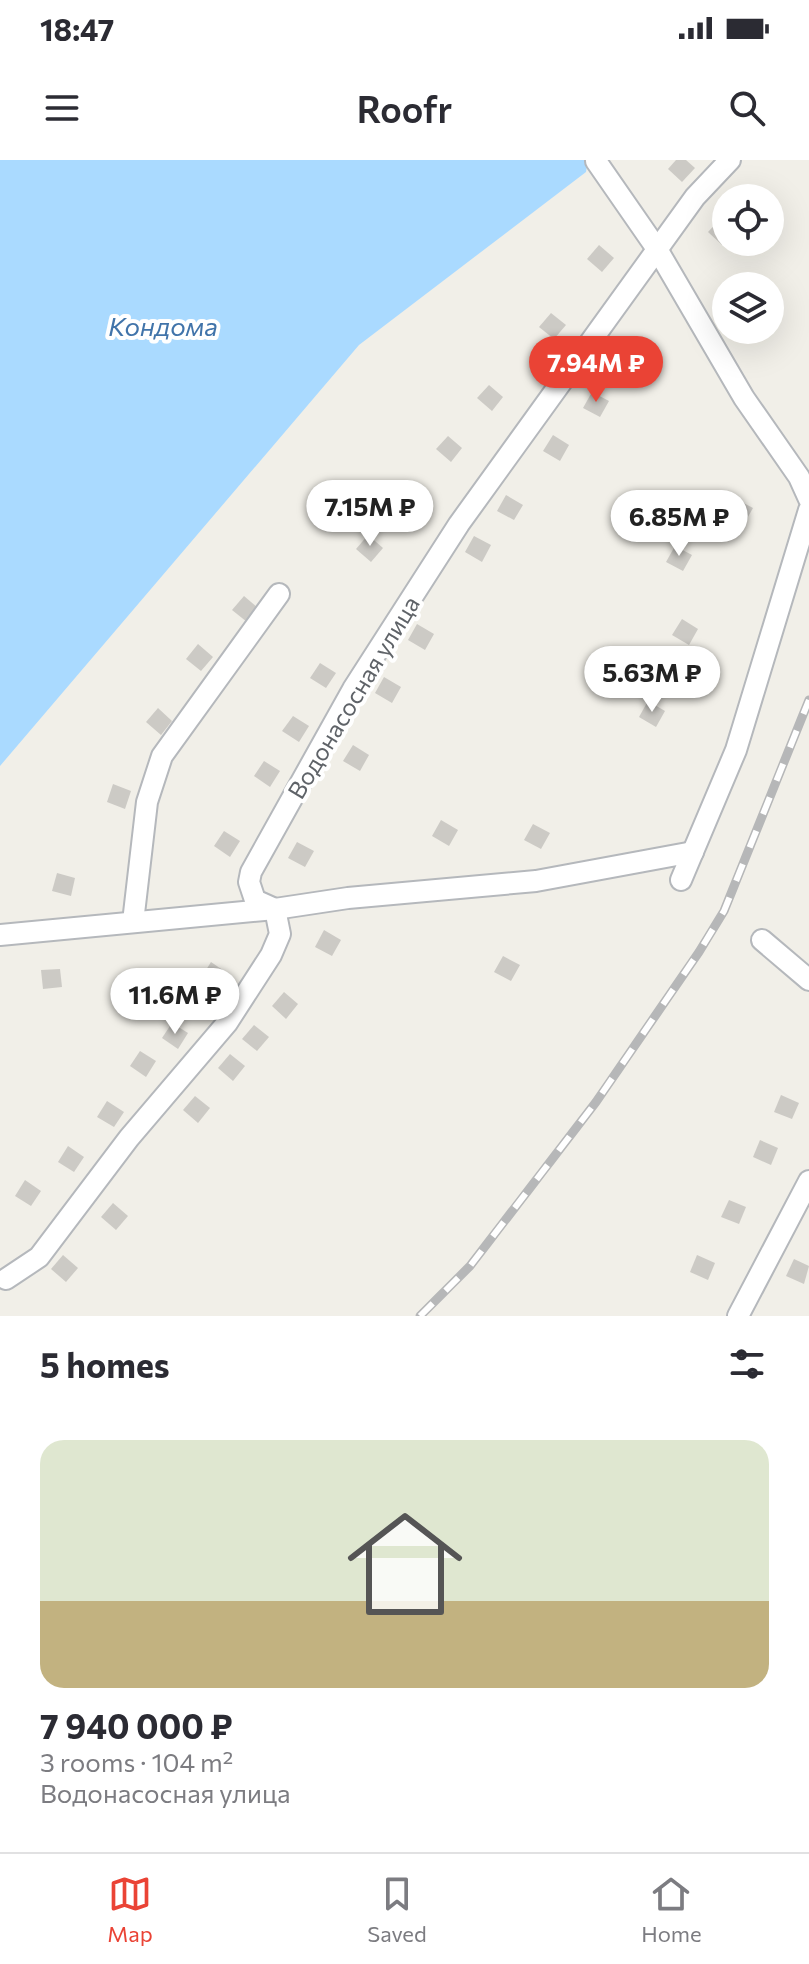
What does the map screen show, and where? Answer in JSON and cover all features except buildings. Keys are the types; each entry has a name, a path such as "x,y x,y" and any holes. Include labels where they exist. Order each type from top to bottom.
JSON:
{"street":[{"name":"Водонасосная улица","path":"275,909 255,900 249,882 251,872 353,689 459,524 695,197 730,160"},
{"path":"596,161 657,249 744,398 799,477 809,499"},
{"path":"681,880 736,750 809,510"},
{"path":"133,922 147,802 162,756 279,594"},
{"path":"0,935 536,881 693,852"},
{"path":"6,1279 39,1257 129,1138 227,1023 271,955 280,934 275,909"},
{"path":"762,940 809,980"},
{"path":"738,1316 809,1181"}],"water":[{"name":"Кондома","path":"0,160 588,160 586,172 359,345 0,766"}],"railway":[{"path":"420,1316 470,1266 596,1102 699,952 724,911 809,700"}]}
